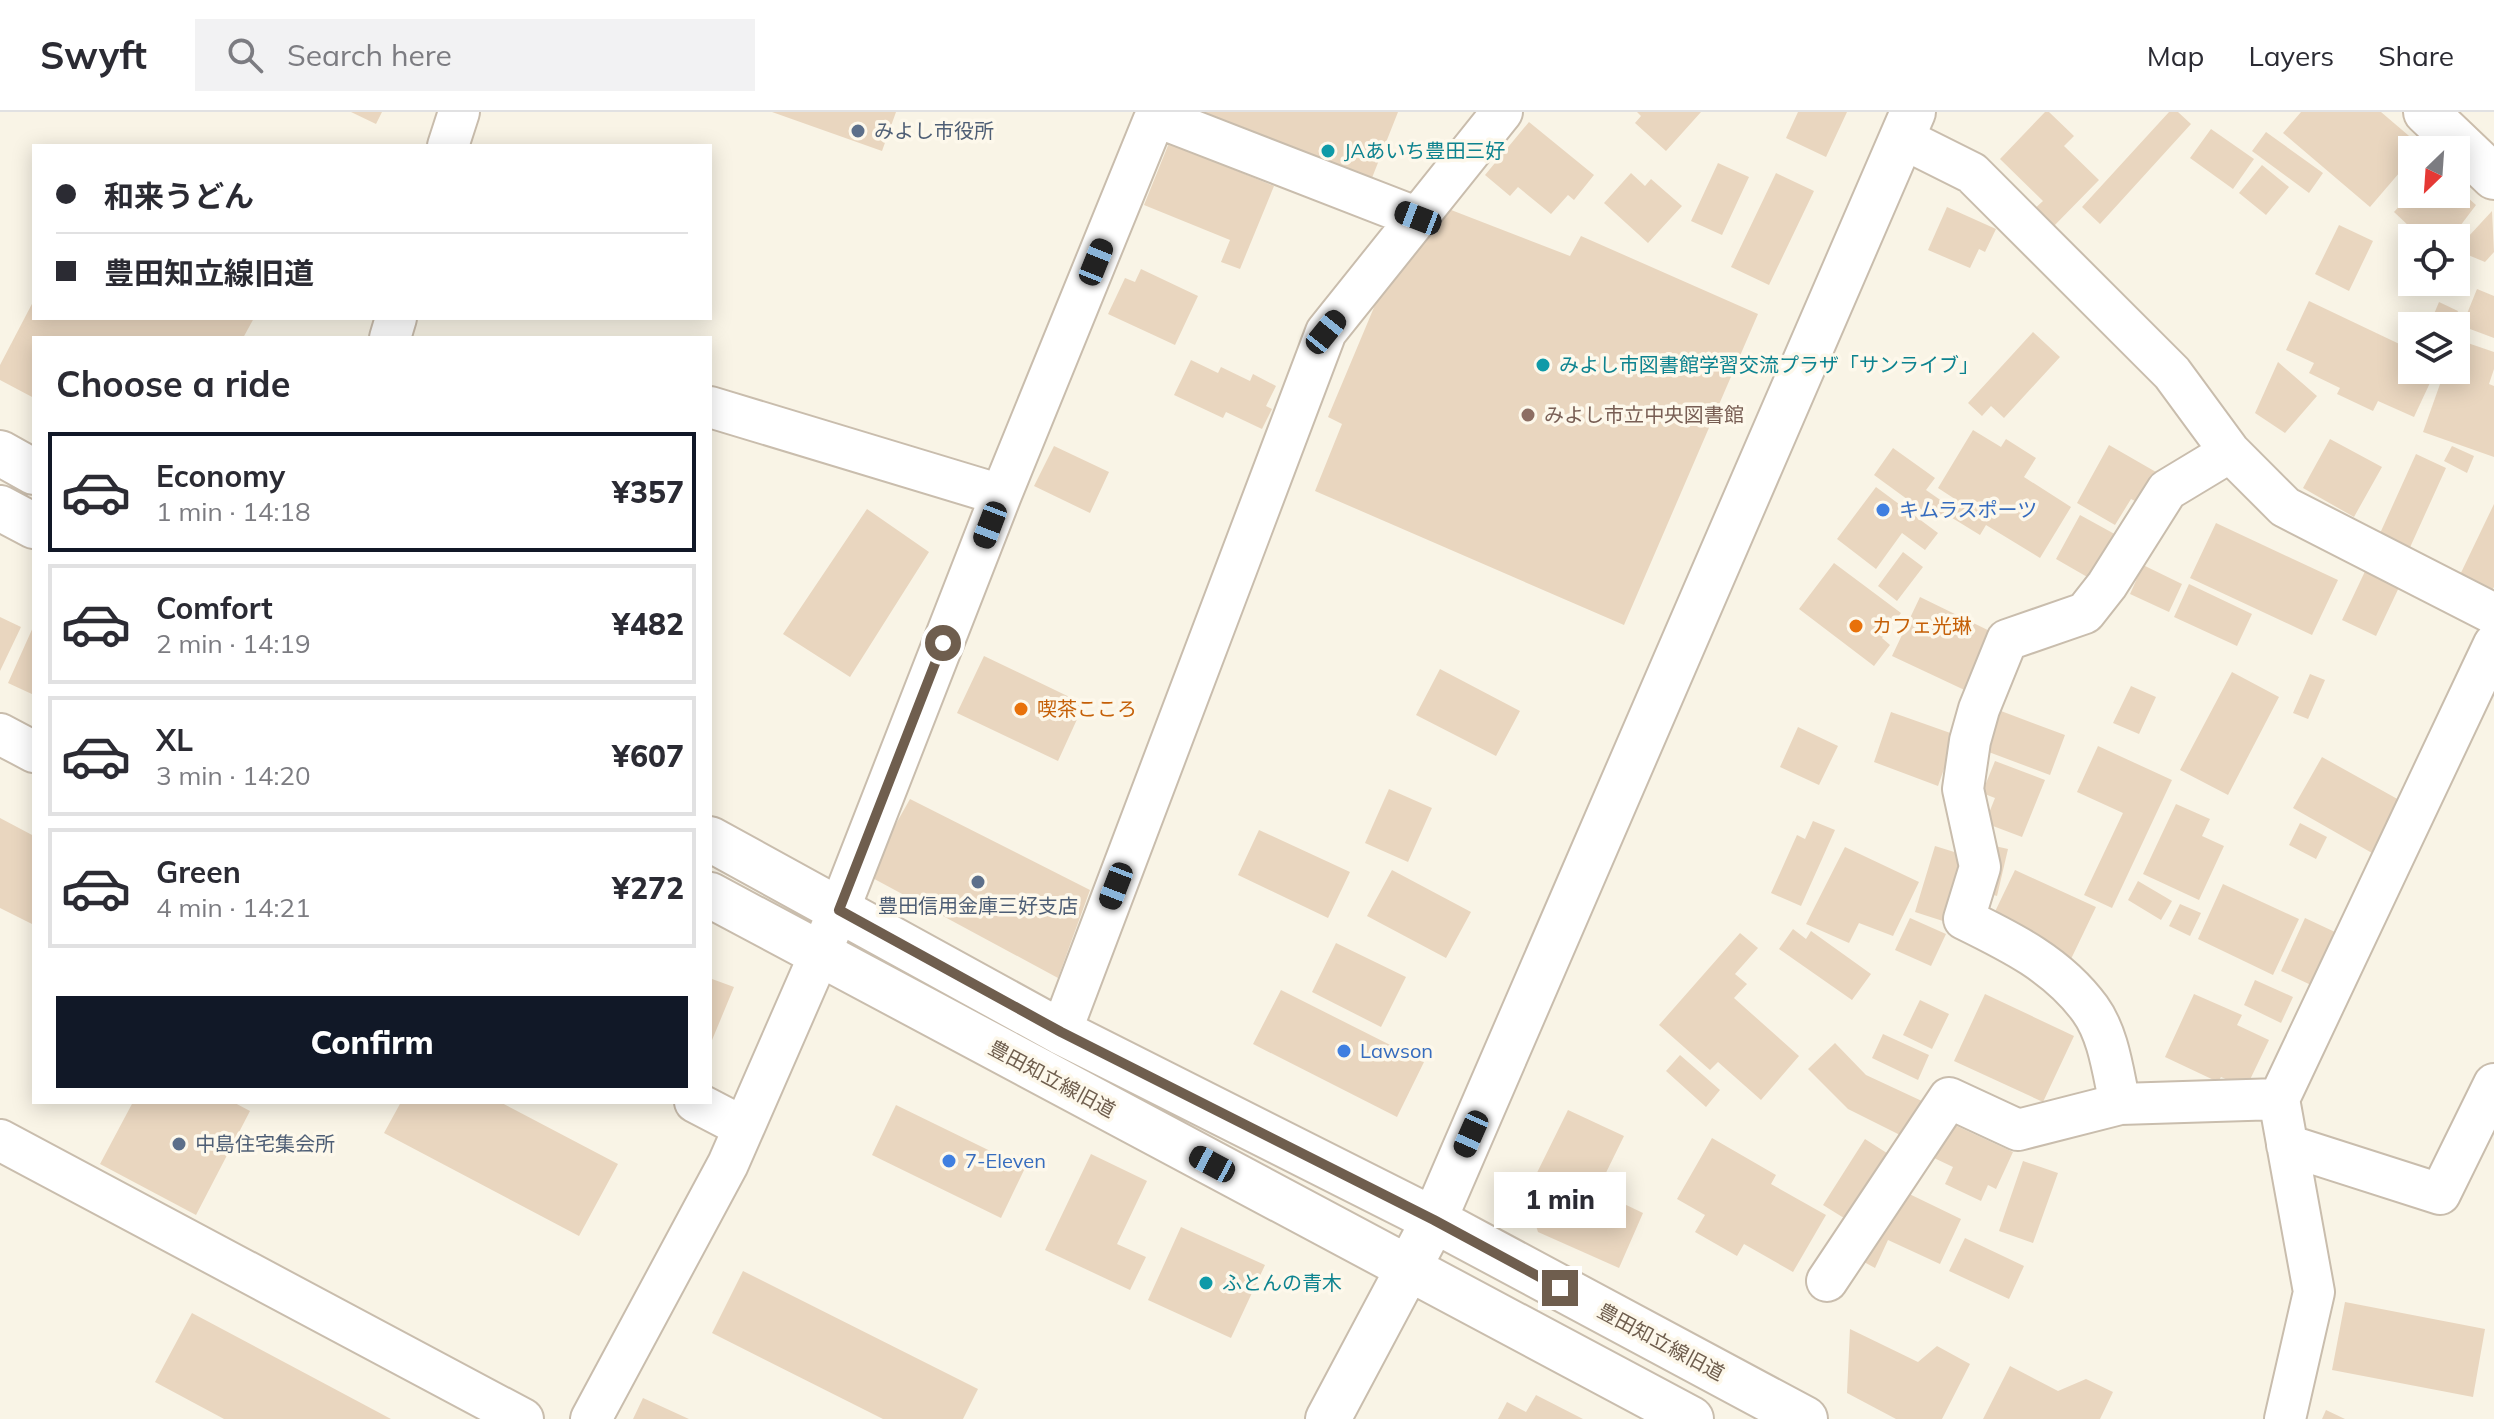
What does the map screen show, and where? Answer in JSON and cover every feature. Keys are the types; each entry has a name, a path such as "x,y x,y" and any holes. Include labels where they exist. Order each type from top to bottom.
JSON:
{"street":[{"path":"449,144 459,112"},
{"path":"1061,1032 1326,332 1502,112"},
{"path":"2426,112 2494,177"},
{"path":"591,1419 728,1164 839,910 1001,495 1156,114 1418,218"},
{"path":"1328,1419 1434,1220 1907,125 1972,173 2172,373 2230,452 2285,507 2494,614"},
{"path":"712,408 1001,495"},
{"path":"2120,1104 2107,1048 2091,1010 2052,969 2017,945 1964,919 1980,867 1963,789 1970,741 1979,709 2007,640 2085,613 2107,585 2167,490 2230,452"},
{"path":"0,453 32,471"},
{"path":"0,508 32,525"},
{"path":"2285,1419 2314,1292 2279,1099 2494,644"},
{"path":"0,734 32,751"},
{"name":"豊田知立線旧道","path":"712,840 1061,1032 1434,1220 1805,1419"},
{"name":"豊田知立線旧道","path":"712,896 1691,1419"},
{"path":"2287,1145 2440,1194 2494,1084"},
{"path":"1827,1281 1949,1098 2018,1130 2120,1104 2279,1099"},
{"path":"699,1104 743,1127"},
{"path":"0,1140 523,1419"}],"building":[{"path":"351,112 382,112 376,124"},
{"name":"みよし市役所","path":"772,112 896,112 882,151"},
{"name":"JAあいち豊田三好","path":"1174,112 1398,112 1368,188"},
{"path":"1637,112 1701,112 1666,151 1635,123 1641,116"},
{"path":"1798,112 1847,112 1826,157 1786,138"},
{"path":"2045,112 2049,112 2074,136 2064,146 2099,180 2051,229 2032,211 2043,201 2000,159"},
{"path":"2169,112 2178,112 2191,124 2100,224 2082,207"},
{"path":"2301,112 2381,112 2409,136 2398,136 2398,174 2370,207 2283,133"},
{"path":"1529,122 1594,175 1574,200 1568,195 1551,214 1518,187 1510,196 1485,175"},
{"path":"2211,129 2254,159 2233,189 2190,158"},
{"path":"2266,132 2323,173 2309,193 2252,151"},
{"path":"1169,143 1274,186 1240,269 1221,262 1230,240 1144,205"},
{"path":"1718,163 1749,177 1722,235 1691,221"},
{"path":"2262,165 2289,187 2266,215 2239,193"},
{"path":"1631,173 1645,186 1651,179 1682,206 1648,243 1604,203"},
{"path":"1776,173 1814,191 1769,285 1731,267"},
{"path":"2470,200 2476,205 2462,224 2407,224 2394,212 2398,208 2470,208"},
{"path":"1947,207 1996,229 1985,252 1979,249 1970,268 1928,250"},
{"name":"みよし市図書館学習交流プラザ「サンライブ」","path":"1446,208 1570,256 1581,236 1758,314 1624,625 1315,491 1342,424 1328,417 1375,305"},
{"path":"2492,211 2494,252 2485,262 2470,256 2470,235"},
{"path":"2339,225 2373,241 2349,291 2315,274"},
{"path":"1141,269 1198,296 1175,345 1108,314 1125,278 1135,282"},
{"path":"2477,289 2494,296 2494,338 2470,329 2468,312"},
{"path":"2309,301 2398,343 2398,384 2429,384 2414,417 2378,401 2373,411 2337,394 2340,388 2309,373 2314,363 2286,350"},
{"path":"2439,302 2458,311 2458,312 2435,312"},
{"path":"32,304 32,320 253,320 244,336 32,336 32,397 0,380 0,365"},
{"path":"2033,332 2060,357 2004,418 1991,406 1982,416 1968,403"},
{"path":"2470,344 2494,352 2494,369 2489,384 2494,386 2494,457 2423,432 2440,384 2470,384"},
{"path":"1191,360 1218,373 1221,367 1250,381 1253,374 1276,386 1266,406 1272,409 1262,429 1226,412 1223,418 1174,395"},
{"path":"2278,362 2317,396 2285,433 2255,413"},
{"path":"1973,430 2001,447 2006,439 2036,458 2024,477 2071,507 2040,558 1986,525 1980,535 1949,516 1958,501 1938,488"},
{"path":"2330,439 2382,467 2354,517 2303,488"},
{"path":"2109,445 2156,472 2139,503 2131,499 2115,525 2077,503"},
{"path":"1054,446 1109,472 1090,513 1034,486"},
{"path":"2452,446 2474,456 2467,473 2444,461"},
{"path":"1893,448 1935,478 1926,490 1949,506 1937,521 1874,475"},
{"path":"2416,454 2446,468 2407,554 2377,540"},
{"name":"キムラスポーツ","path":"1876,487 1938,533 1925,550 1902,533 1876,569 1837,539"},
{"path":"2494,504 2494,587 2490,594 2458,579"},
{"path":"867,509 929,552 850,677 783,634"},
{"path":"2080,515 2120,537 2096,582 2056,559"},
{"path":"2216,523 2338,580 2312,635 2190,578"},
{"path":"1903,552 1923,567 1897,601 1878,586"},
{"name":"カフェ光琳","path":"1834,563 1901,613 1882,638 1890,645 1874,666 1799,609"},
{"path":"2143,565 2182,584 2169,612 2130,594"},
{"path":"2368,565 2402,581 2376,636 2342,620"},
{"path":"2189,584 2252,614 2237,646 2174,617"},
{"path":"1920,597 2000,636 1973,694 1892,656"},
{"path":"0,617 21,627 0,671"},
{"path":"32,629 32,694 8,683"},
{"name":"喫茶こころ","path":"984,656 1084,704 1058,761 957,713"},
{"path":"1440,669 1520,711 1496,756 1416,715"},
{"path":"2232,672 2279,697 2228,795 2180,770"},
{"path":"2310,674 2325,680 2308,719 2293,713"},
{"path":"2131,686 2156,697 2139,734 2113,723"},
{"path":"2001,711 2065,735 2050,775 1986,751"},
{"path":"1891,712 1956,735 1938,786 1874,762"},
{"path":"1798,727 1838,746 1819,785 1780,767"},
{"path":"2098,746 2172,780 2112,908 2084,895 2123,813 2077,792"},
{"path":"2322,757 2401,801 2372,853 2293,808"},
{"path":"1995,761 2045,780 2022,837 1985,823 1995,798 1982,793"},
{"path":"1389,789 1432,808 1408,862 1365,843"},
{"name":"豊田信用金庫三好支店","path":"910,799 1090,890 1058,978 867,875"},
{"path":"2176,804 2210,819 2202,836 2224,846 2199,900 2143,874"},
{"path":"0,818 32,835 32,924 0,908"},
{"path":"1813,821 1835,830 1801,906 1771,893 1797,835 1805,839"},
{"path":"2300,823 2327,837 2316,859 2289,845"},
{"path":"1259,830 1350,872 1328,918 1238,875"},
{"path":"1935,846 1967,856 1946,922 1915,912"},
{"path":"1995,846 2008,849 1997,896 1984,892"},
{"path":"1845,847 1919,882 1893,936 1859,923 1849,943 1806,924"},
{"path":"1392,870 1471,912 1446,958 1367,916"},
{"path":"2015,870 2096,907 2071,959 1990,922"},
{"path":"2138,881 2172,901 2161,920 2128,900"},
{"path":"2223,884 2299,919 2273,975 2198,939"},
{"path":"2180,904 2201,913 2190,936 2169,926"},
{"path":"1910,918 1946,934 1931,966 1895,950"},
{"path":"2305,918 2335,932 2311,985 2281,971"},
{"path":"1793,929 1806,939 1811,931 1871,974 1852,1000 1779,949"},
{"path":"1740,933 1758,948 1735,974 1747,984 1734,998 1799,1056 1761,1100 1718,1062 1710,1070 1659,1025"},
{"path":"1336,943 1406,977 1381,1027 1312,992"},
{"path":"712,979 734,987 712,1040"},
{"path":"2255,980 2293,997 2281,1023 2244,1005"},
{"path":"1281,990 1424,1062 1397,1117 1253,1044"},
{"path":"1985,994 2074,1036 2043,1102 1954,1061"},
{"path":"2194,994 2242,1015 2237,1025 2269,1040 2246,1088 2221,1077 2218,1082 2165,1057"},
{"path":"1920,1000 1949,1014 1932,1049 1903,1035"},
{"path":"1883,1034 1929,1055 1918,1080 1872,1058"},
{"path":"1835,1043 1866,1075 1924,1102 1906,1138 1848,1109 1808,1069"},
{"path":"1680,1055 1720,1090 1706,1107 1666,1071"},
{"path":"132,1104 237,1104 250,1111 196,1215 100,1164"},
{"path":"400,1104 504,1104 618,1164 579,1236 384,1133"},
{"name":"7-Eleven","path":"896,1105 1025,1168 1001,1218 872,1155"},
{"path":"1568,1110 1624,1136 1597,1191 1643,1213 1619,1268 1538,1232 1526,1195"},
{"path":"1948,1122 2013,1152 1996,1189 1988,1185 1981,1201 1945,1184 1953,1167 1932,1157"},
{"path":"1712,1138 1776,1175 1771,1184 1826,1215 1793,1272 1744,1244 1737,1256 1695,1232 1705,1215 1677,1199"},
{"path":"1865,1139 1893,1157 1852,1223 1823,1205"},
{"path":"1091,1154 1147,1181 1117,1244 1146,1257 1130,1290 1045,1250"},
{"path":"2023,1161 2058,1173 2033,1243 1999,1231"},
{"path":"1899,1189 1961,1219 1940,1264 1888,1240 1875,1268 1864,1262"},
{"name":"ふとんの青木","path":"1181,1227 1265,1265 1231,1338 1148,1300"},
{"path":"1965,1238 2024,1266 2009,1299 1949,1271"},
{"path":"743,1271 978,1389 963,1419 883,1419 712,1333"},
{"path":"2345,1302 2485,1329 2473,1397 2332,1370"},
{"path":"192,1313 391,1419 224,1419 155,1382"},
{"path":"1850,1329 1918,1362 1937,1346 1970,1364 1942,1419 1896,1419 1847,1393"},
{"path":"2010,1366 2058,1391 2086,1379 2113,1392 2100,1419 1983,1419"},
{"path":"1536,1395 1583,1419 1498,1419 1507,1402 1526,1412"},
{"path":"643,1398 689,1419 633,1419"},
{"path":"2326,1410 2345,1419 2322,1419"}],"place":[{"name":"みよし市役所","path":"858,131"},
{"name":"JAあいち豊田三好","path":"1328,151"},
{"name":"みよし市図書館学習交流プラザ「サンライブ」","path":"1543,365"},
{"name":"みよし市立中央図書館","path":"1528,415"},
{"name":"キムラスポーツ","path":"1883,510"},
{"name":"カフェ光琳","path":"1856,626"},
{"name":"喫茶こころ","path":"1021,709"},
{"name":"豊田信用金庫三好支店","path":"978,882"},
{"name":"Lawson","path":"1344,1051"},
{"name":"中島住宅集会所","path":"179,1144"},
{"name":"7-Eleven","path":"949,1161"},
{"name":"ふとんの青木","path":"1206,1283"}],"route":[{"path":"943,643 839,910 1061,1032 1434,1220 1560,1288"}]}
